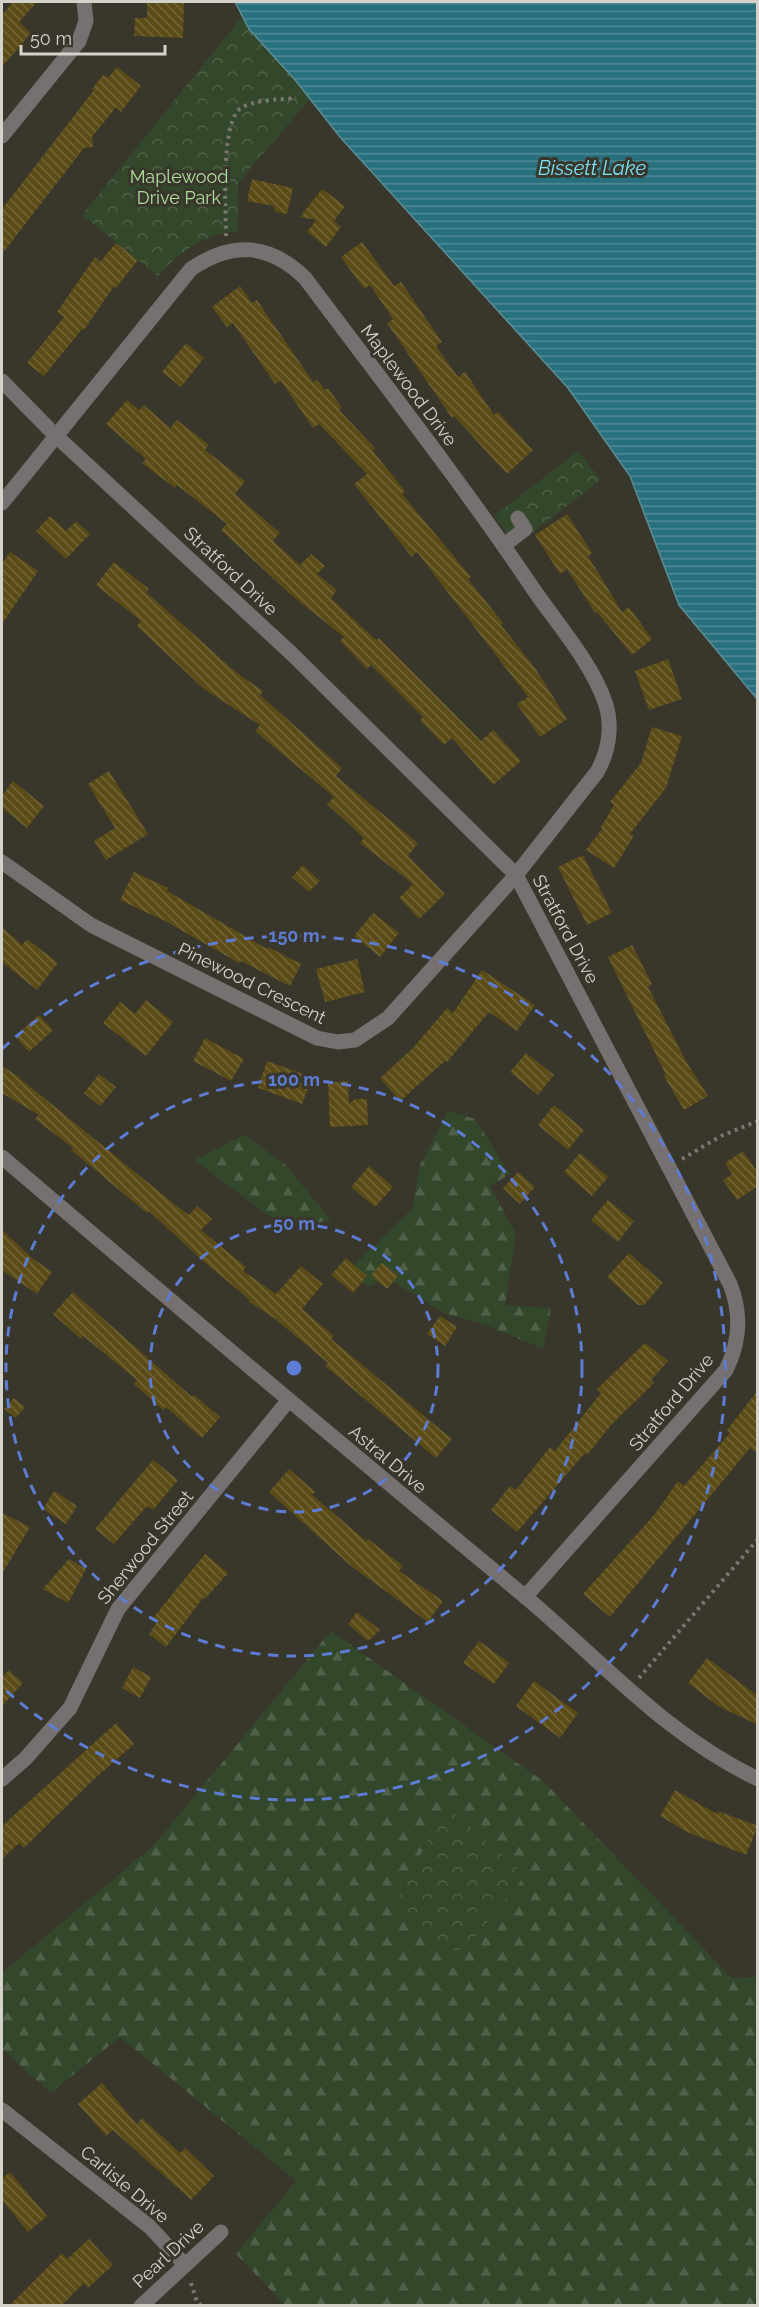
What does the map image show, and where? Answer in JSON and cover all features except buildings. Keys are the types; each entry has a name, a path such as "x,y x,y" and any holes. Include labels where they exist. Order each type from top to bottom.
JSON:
{"street":[{"path":"2,136 79,41 87,21 84,2"},
{"name":"Maplewood Drive","path":"2,503 179,282 206,258 225,252 262,251 288,261 305,278 504,546 592,676 609,716 607,747 597,772 516,875"},
{"name":"Stratford Drive","path":"2,381 55,435 292,654 516,875 732,1291 739,1326 734,1353 720,1378 525,1597"},
{"path":"504,546 525,529 518,518"},
{"name":"Pinewood Crescent","path":"2,862 91,925 317,1038 338,1042 361,1037 388,1018 516,875"},
{"name":"Astral Drive","path":"2,1157 288,1401 525,1597 628,1691 687,1739 725,1763 758,1779"},
{"name":"Sherwood Street","path":"2,1779 26,1758 70,1708 106,1629 122,1603 288,1401"},
{"name":"Carlisle Drive","path":"4,2115 150,2227 185,2265"},
{"name":"Pearl Drive","path":"141,2306 221,2232"}],"path":[{"path":"225,252 228,136 233,116 241,108 250,105 296,98"},
{"path":"668,1167 721,1136 758,1121"},
{"path":"628,1691 758,1539"},
{"path":"185,2265 197,2302 202,2306"}],"green space":[{"name":"Maplewood Drive Park","path":"241,18 310,99 238,183 238,231 214,236 194,245 184,251 158,276 82,215"},
{"path":"578,451 601,480 516,545 494,516"},
{"path":"448,1111 475,1119 510,1174 490,1186 516,1234 505,1305 551,1308 543,1349 488,1326 444,1313 384,1276 371,1287 344,1275 412,1209 420,1165"},
{"path":"244,1135 285,1164 331,1220 285,1228 194,1160"},
{"path":"331,1631 543,1781 732,1978 757,1977 757,2305 285,2305 236,2254 296,2181 120,2037 51,2093 2,2049 2,1973 154,1845"},
{"path":"445,1806 526,1875 470,1943 457,1951 441,1946 394,1907"}],"water":[{"name":"Bissett Lake","path":"235,2 757,2 757,699 679,605 630,476 568,388 340,137 296,81 249,29"}]}
